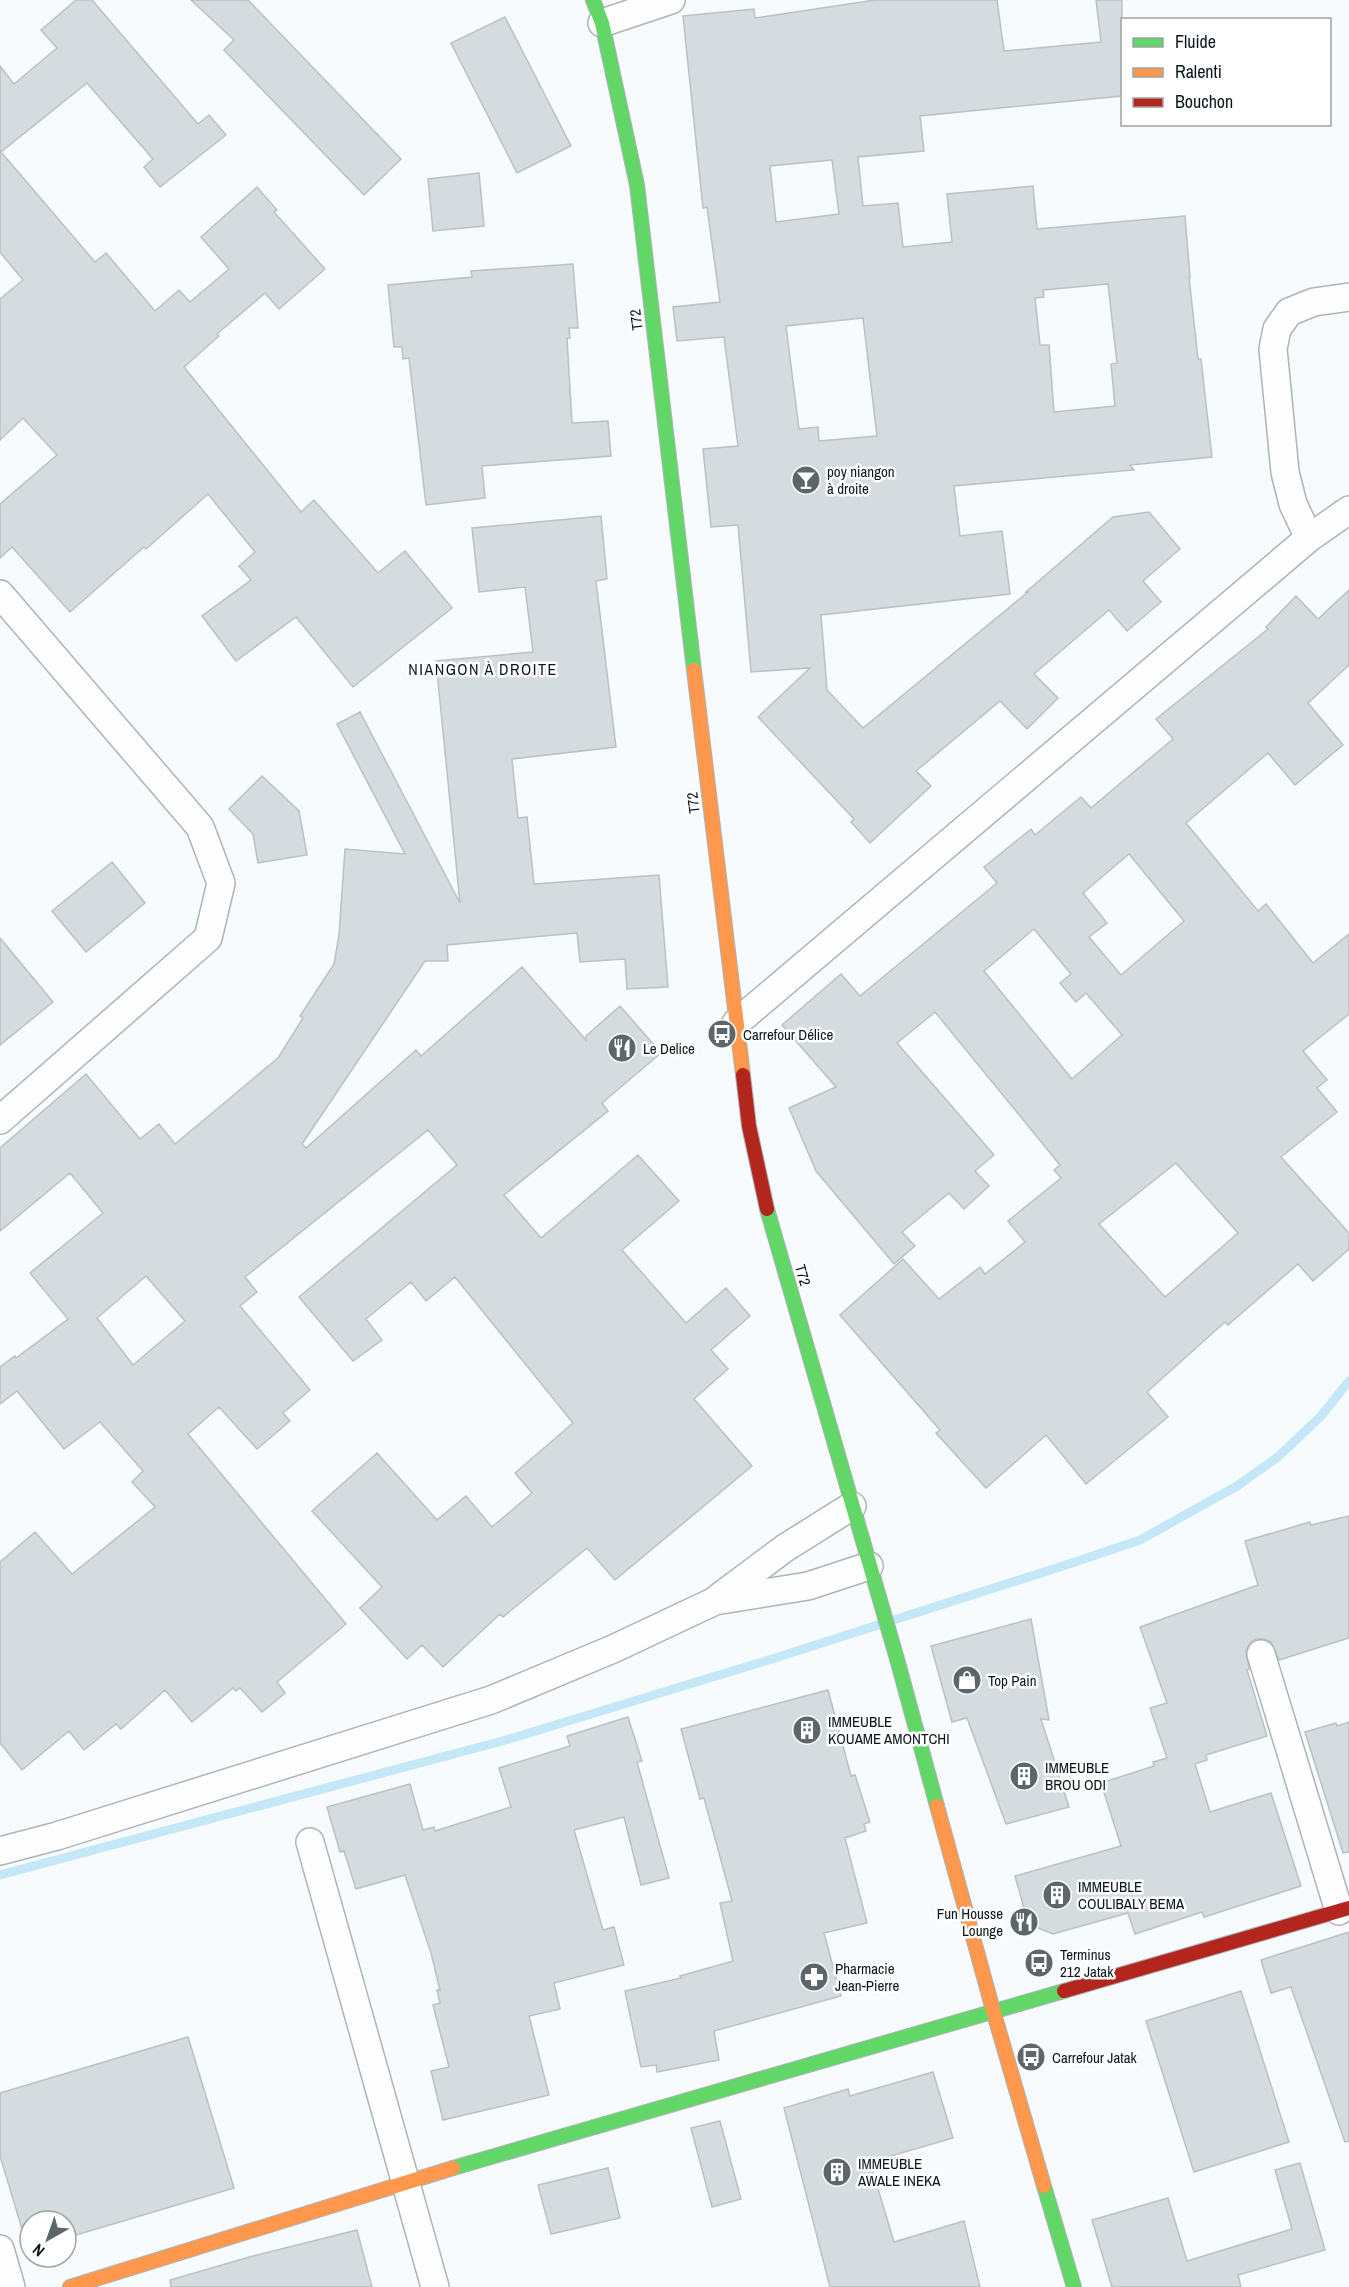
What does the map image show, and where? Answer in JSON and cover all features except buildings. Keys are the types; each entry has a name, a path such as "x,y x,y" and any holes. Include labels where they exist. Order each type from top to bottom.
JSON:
{"street":[{"path":"598,11 671,0"},
{"name":"T72","path":"598,11 637,185 749,1126 766,1206 897,1659 993,2010 1074,2287"},
{"path":"1310,538 1293,504 1285,472 1273,349 1277,329 1289,312 1314,302 1349,297"},
{"path":"736,1023 1310,538 1349,510"},
{"path":"0,594 200,826 221,883 208,938 0,1120"},
{"path":"0,1851 68,1833 491,1700 613,1649 715,1601 785,1548 852,1506"},
{"path":"715,1601 808,1586 873,1579"},
{"path":"70,2287 406,2182 1344,1910 1261,1654"},
{"path":"310,1842 435,2287"},
{"path":"0,2249 11,2287"}],"waterway":[{"path":"0,1875 506,1740 775,1658 1140,1540 1237,1486 1279,1456 1321,1416 1349,1381"}],"traffic: fast":[{"path":"593,0 602,23 637,185 694,670"},
{"path":"767,1209 937,1806"},
{"path":"453,2168 1064,1991"},
{"path":"1044,2186 1074,2287"}],"traffic: slow":[{"path":"694,670 743,1075"},
{"path":"937,1806 1044,2186"},
{"path":"70,2287 453,2168"}],"traffic: jam":[{"path":"743,1075 749,1126 767,1209"},
{"path":"1064,1991 1349,1908"}],"place":[{"name":"poy niangon à droite","path":"806,480"},
{"name":"Carrefour Délice","path":"722,1034"},
{"name":"Le Delice","path":"622,1048"},
{"name":"Top Pain","path":"967,1680"},
{"name":"IMMEUBLE KOUAME AMONTCHI","path":"807,1730"},
{"name":"IMMEUBLE BROU ODI","path":"1024,1776"},
{"name":"IMMEUBLE COULIBALY BEMA","path":"1057,1895"},
{"name":"Fun Housse Lounge","path":"1024,1922"},
{"name":"Terminus 212 Jatak","path":"1039,1963"},
{"name":"Pharmacie Jean-Pierre","path":"814,1977"},
{"name":"Carrefour Jatak","path":"1031,2057"},
{"name":"IMMEUBLE AWALE INEKA","path":"837,2172"}],"district":[{"name":"NIANGON À DROITE","path":"483,669"}]}
